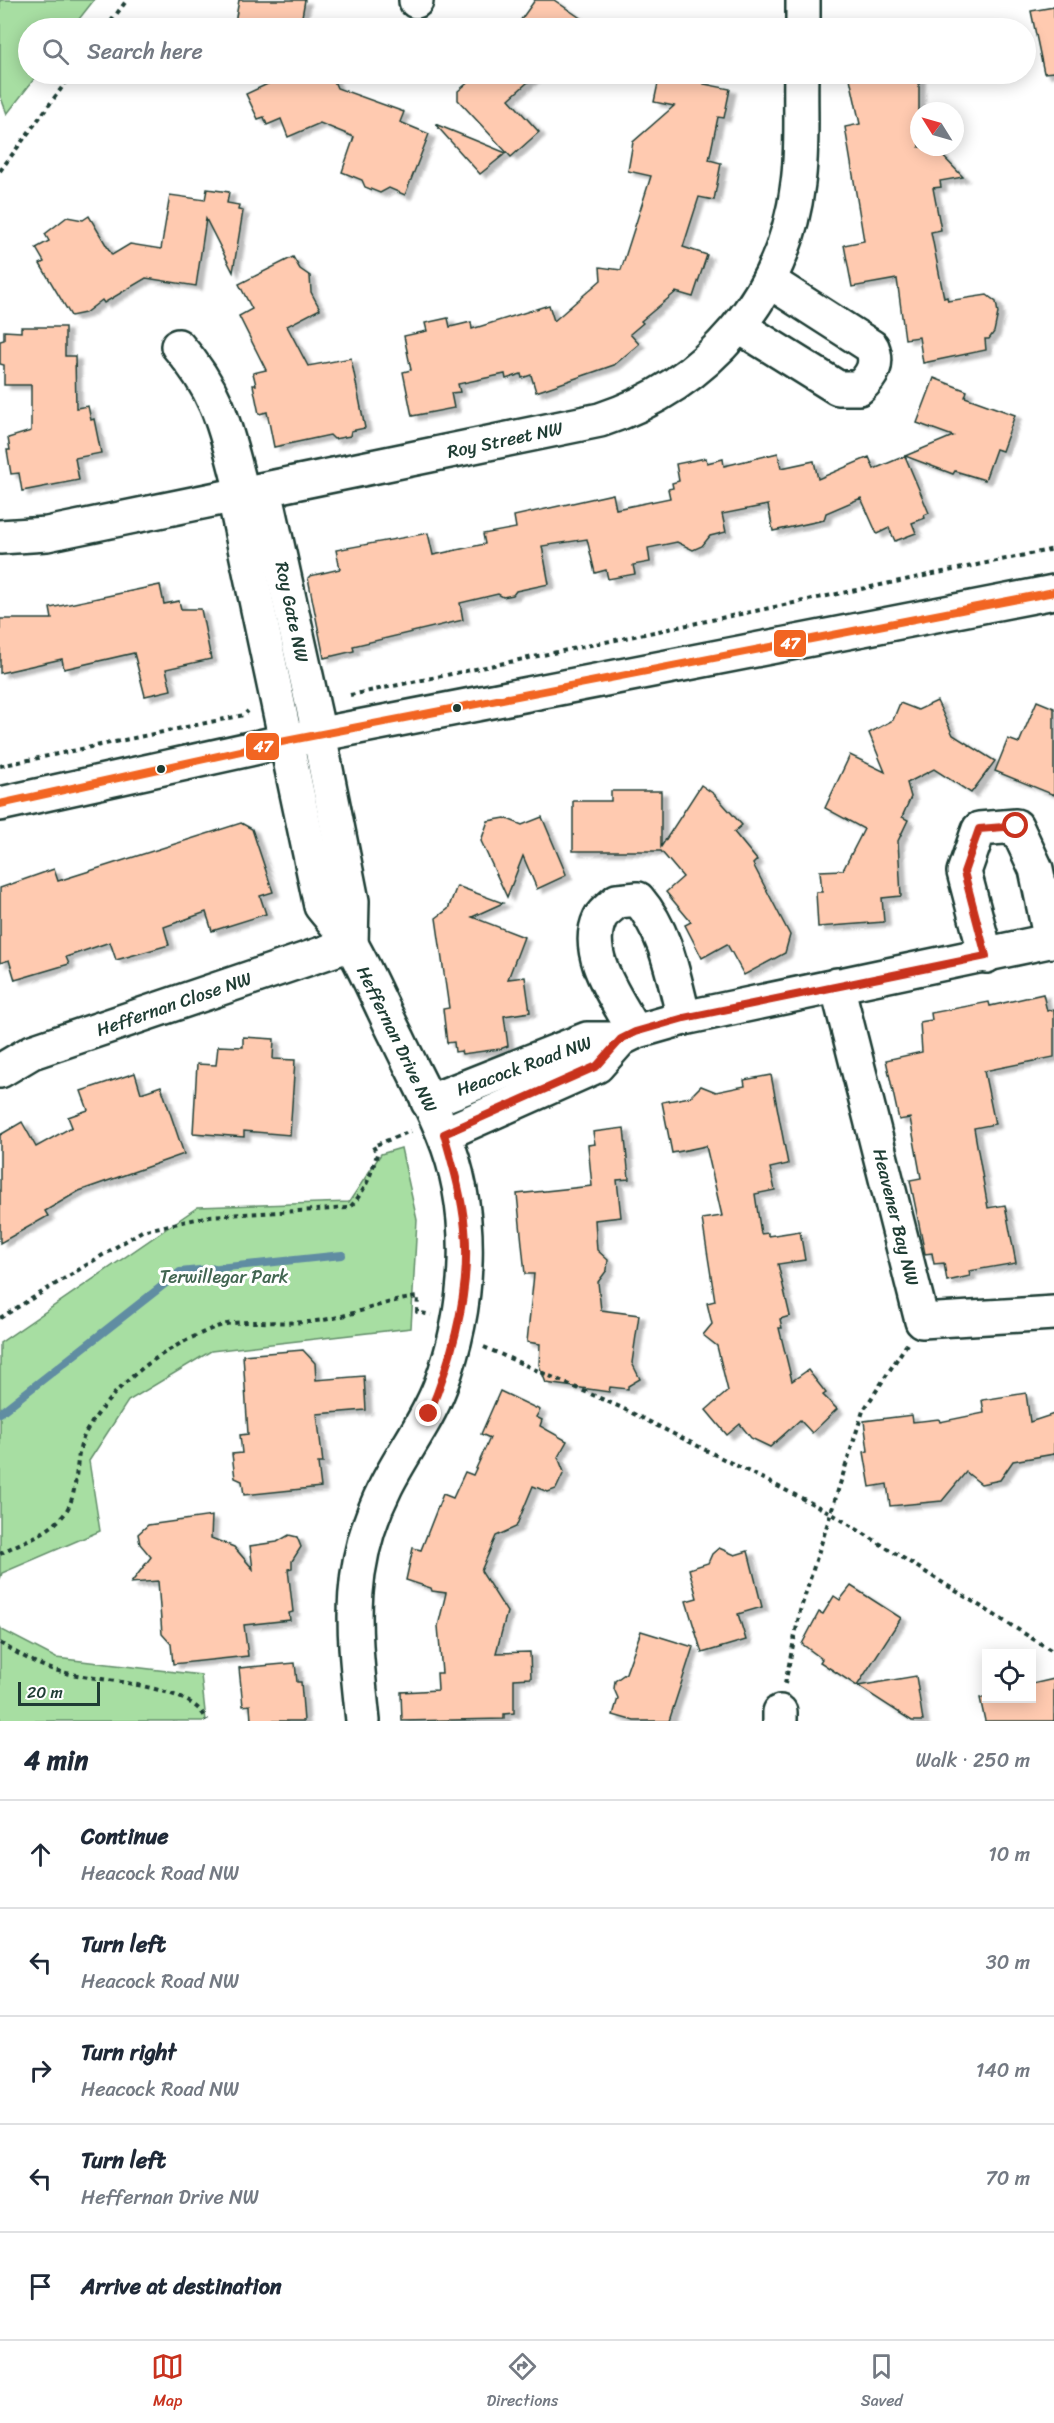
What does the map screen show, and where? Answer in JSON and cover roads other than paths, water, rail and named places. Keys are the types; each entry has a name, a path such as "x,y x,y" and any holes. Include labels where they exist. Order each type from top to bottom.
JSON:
{"street":[{"path":"802,18 803,0"},
{"name":"Roy Street NW","path":"0,537 46,534 247,494 600,420 631,411 690,375 718,352 740,327 769,281 787,237 798,182 801,84"},
{"path":"740,327 838,388 859,388 868,379 874,368 876,357 872,347 769,281"},
{"path":"178,346 198,368 219,406 247,494"},
{"name":"Roy Gate NW","path":"247,494 310,697 319,734"},
{"name":"Roy Gate NW","path":"247,494 278,703 286,741"},
{"path":"0,804 319,734 1054,592"},
{"name":"Heffernan Drive NW","path":"319,734 352,901 351,944"},
{"name":"Heffernan Drive NW","path":"286,741 321,906 351,944 436,1119 459,1187 465,1231 465,1269 455,1334 441,1385 429,1414 387,1484 364,1536 353,1602 363,1721"},
{"path":"684,1018 664,941 652,916 638,899 617,901 601,917 596,936 598,961 628,1036 684,1018 986,956 1052,940 1036,868 1016,826 979,829 964,872 986,956"},
{"name":"Heffernan Close NW","path":"0,1071 33,1052 351,944"},
{"name":"Heavener Bay NW","path":"837,985 922,1321 1054,1313"},
{"name":"Heacock Road NW","path":"436,1119 597,1066 628,1036"}],"waterway":[{"path":"0,1413 180,1272 342,1255"}],"park label":[{"name":"Terwillegar Park","path":"224,1277"}]}
